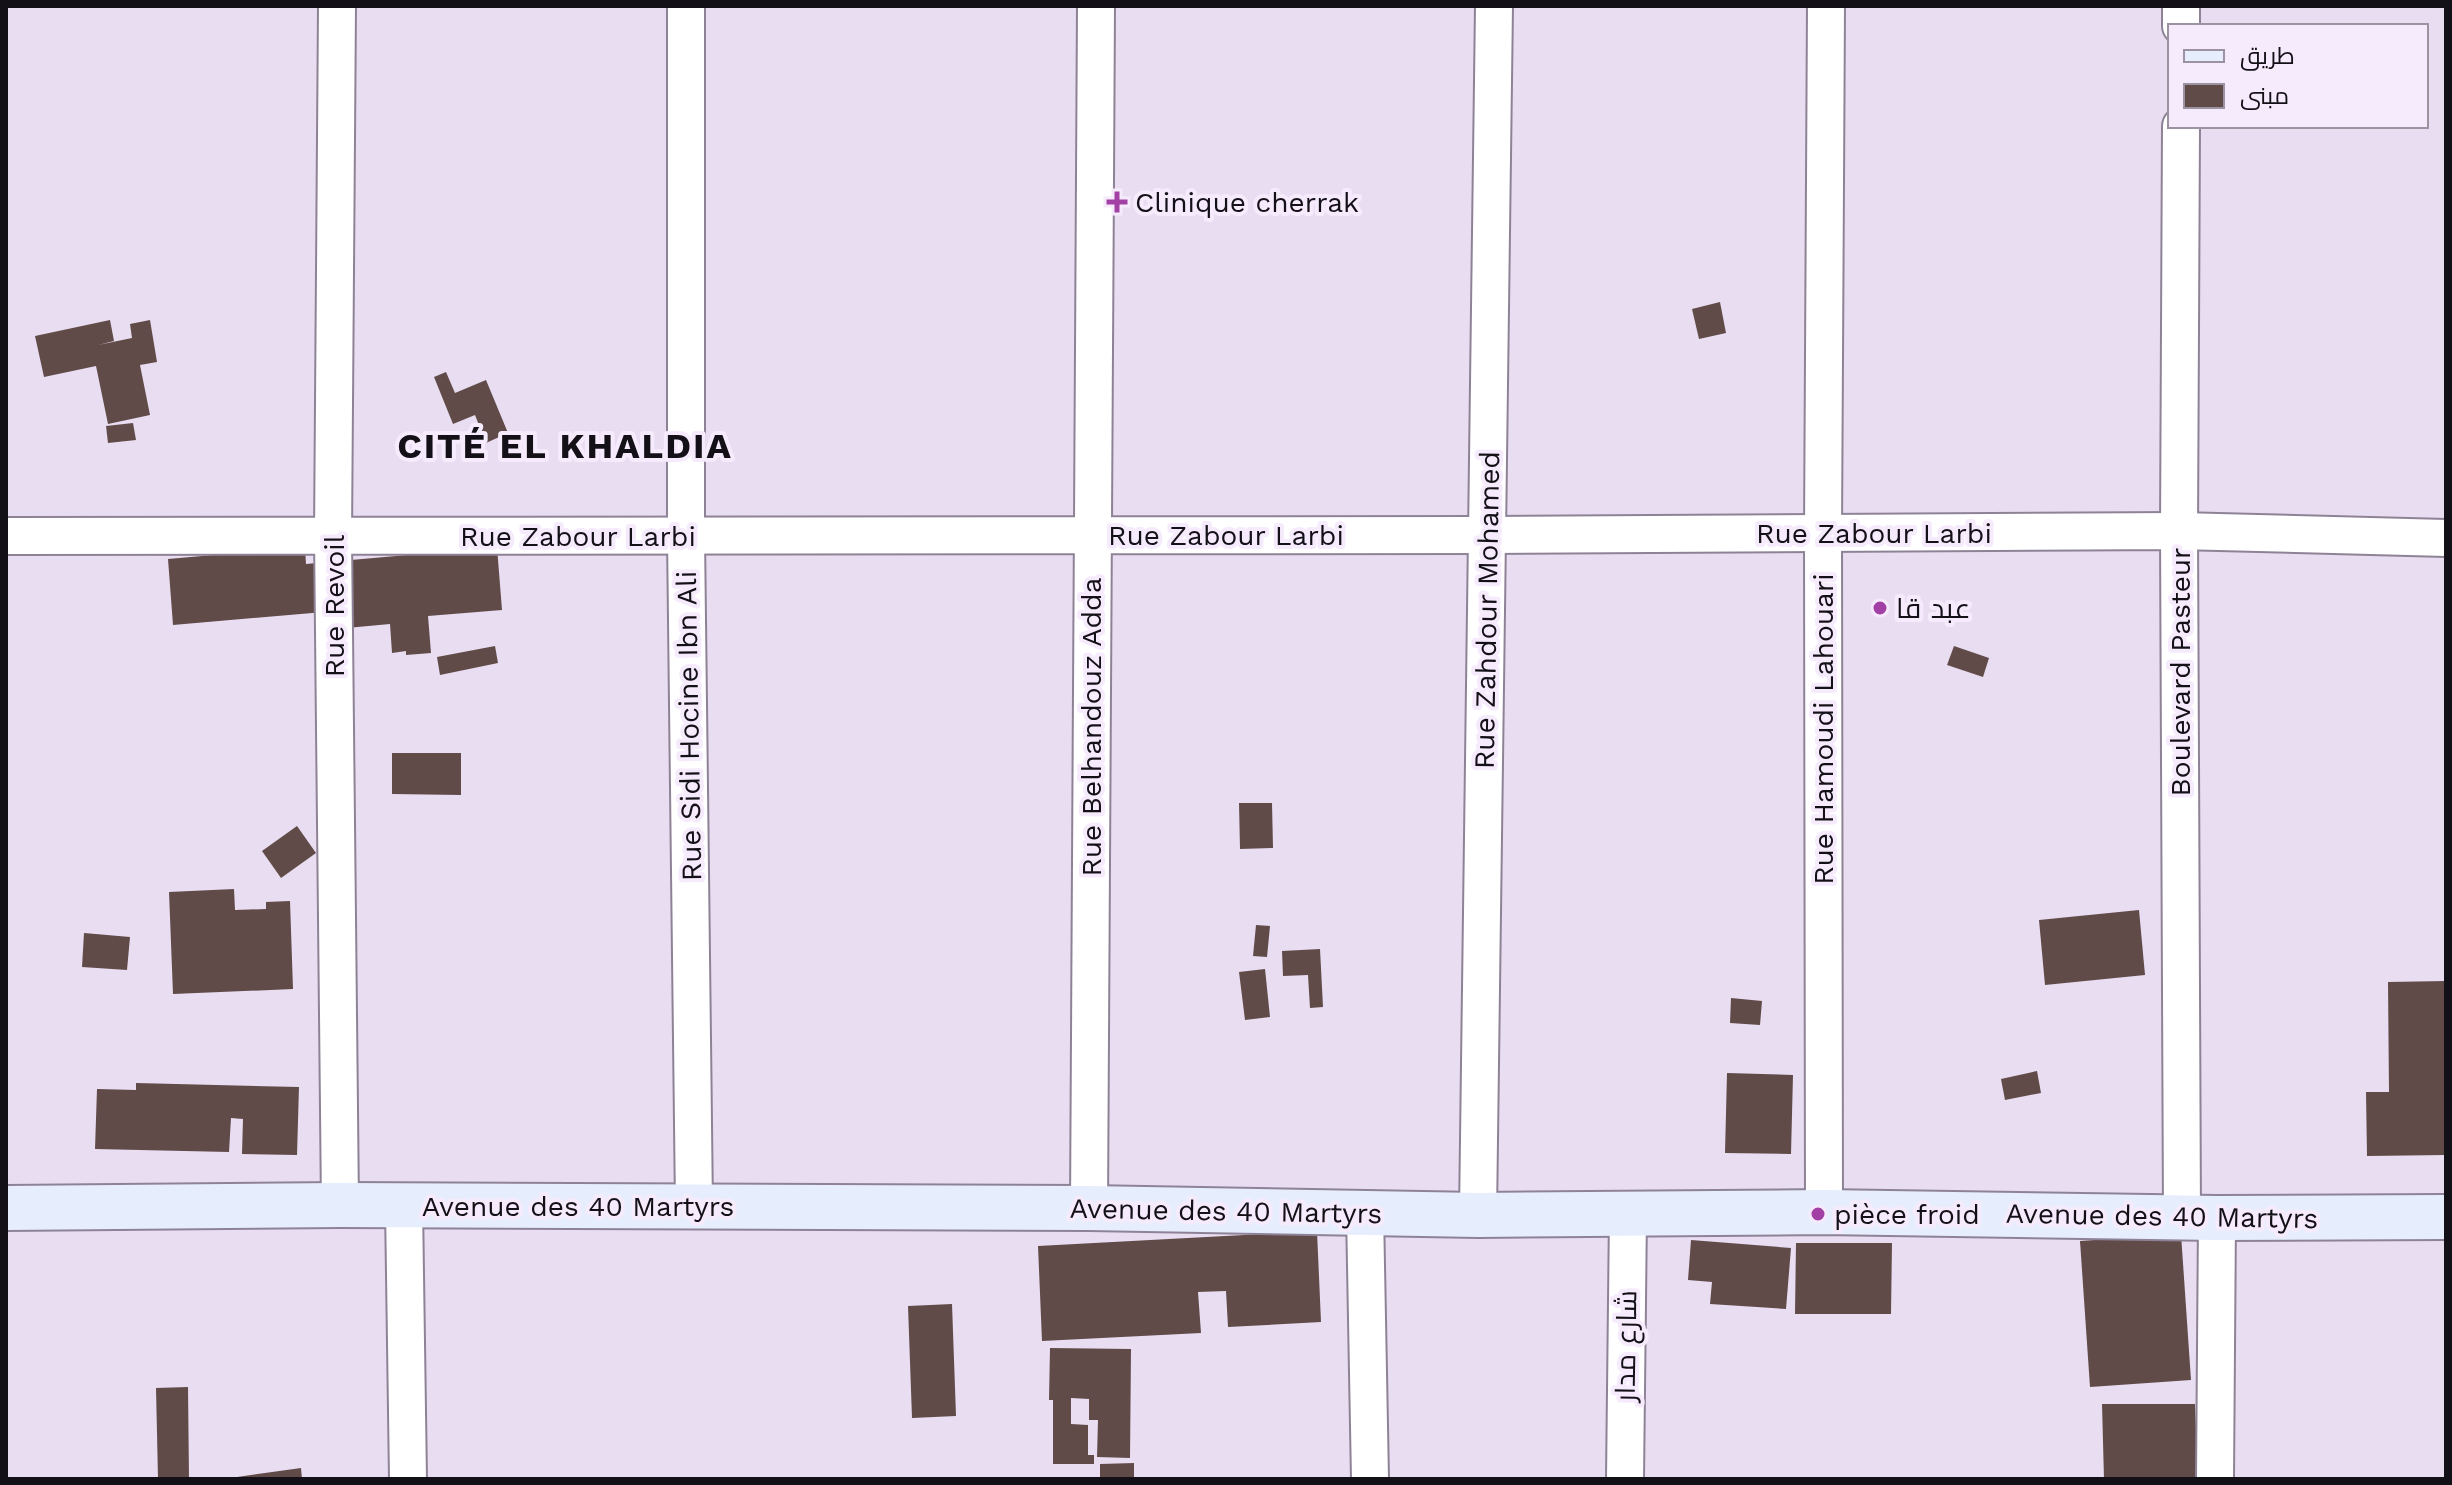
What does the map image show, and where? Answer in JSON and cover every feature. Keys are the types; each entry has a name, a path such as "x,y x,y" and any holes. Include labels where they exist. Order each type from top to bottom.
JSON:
{"main road":[{"name":"Avenue des 40 Martyrs","path":"6,1208 340,1205 1089,1208 1478,1215 1824,1212 2446,1217"}],"street":[{"name":"Rue Revoil","path":"337,6 333,536 340,1205"},
{"name":"Rue Sidi Hocine Ibn Ali","path":"686,6 686,536 694,1207"},
{"name":"Rue Belhandouz Adda","path":"1089,1208 1096,6"},
{"name":"Rue Zahdour Mohamed","path":"1478,1215 1494,6"},
{"name":"Rue Hamoudi Lahouari","path":"1824,1212 1826,6"},
{"name":"Boulevard Pasteur","path":"2181,128 2179,531 2200,1217 2215,1479"},
{"name":"Rue Zabour Larbi","path":"6,536 1092,536 2179,531 2446,538"},
{"path":"404,1206 408,1479"},
{"path":"1365,1212 1370,1479"},
{"name":"شارع مدار","path":"1625,1479 1628,1213"}],"building":[{"path":"1720,302 1726,333 1699,339 1692,309"},
{"path":"110,320 114,341 98,345 132,338 130,324 150,320 157,362 140,365 150,415 108,424 96,366 44,377 35,336"},
{"path":"446,372 455,393 486,380 508,433 486,443 475,415 453,424 434,377"},
{"path":"133,423 136,440 108,443 106,426"},
{"path":"305,547 306,564 497,547 502,610 428,616 431,653 406,655 406,651 392,653 390,624 325,630 324,612 173,625 168,559"},
{"path":"495,646 498,663 440,675 437,657"},
{"path":"1954,646 1989,658 1983,677 1947,665"},
{"path":"392,753 461,753 461,795 392,794"},
{"path":"1239,803 1272,803 1273,848 1240,849"},
{"path":"297,826 316,853 281,878 262,851"},
{"path":"234,889 235,910 266,909 266,902 290,901 293,989 173,994 169,892"},
{"path":"2139,910 2145,975 2045,985 2039,920"},
{"path":"1256,925 1270,926 1267,957 1253,956"},
{"path":"84,933 130,937 127,970 82,967"},
{"path":"1320,949 1323,1007 1310,1008 1308,975 1283,976 1282,951"},
{"path":"1265,969 1270,1017 1245,1020 1239,972"},
{"path":"2446,981 2446,1155 2367,1156 2366,1092 2389,1092 2388,982"},
{"path":"1731,998 1762,1001 1760,1025 1730,1023"},
{"path":"2037,1071 2041,1093 2005,1100 2001,1079"},
{"path":"1727,1073 1793,1075 1791,1154 1725,1153"},
{"path":"136,1083 299,1087 297,1155 242,1154 243,1119 231,1118 229,1152 95,1149 97,1089 136,1090"},
{"path":"1317,1231 1321,1322 1228,1327 1226,1291 1198,1292 1201,1333 1042,1341 1038,1246"},
{"path":"2181,1234 2191,1380 2090,1387 2080,1241"},
{"path":"1691,1240 1791,1248 1786,1309 1710,1304 1712,1282 1688,1280"},
{"path":"1796,1243 1892,1243 1891,1314 1795,1314"},
{"path":"952,1304 956,1416 912,1418 908,1306"},
{"path":"1050,1348 1131,1349 1130,1458 1097,1457 1098,1420 1089,1420 1089,1399 1071,1398 1071,1424 1088,1425 1088,1455 1094,1455 1094,1464 1053,1464"},
{"path":"188,1387 189,1479 158,1479 156,1388"},
{"path":"2102,1404 2195,1404 2198,1479 2104,1479"},
{"path":"1134,1463 1134,1479 1100,1479 1100,1464"},
{"path":"301,1468 302,1479 237,1479 237,1477"}],"place":[{"name":"Clinique cherrak","path":"1117,202"},
{"name":"عبد قا","path":"1880,608"},
{"name":"pièce froid","path":"1818,1214"}],"district":[{"name":"CITÉ EL KHALDIA","path":"565,446"}]}
